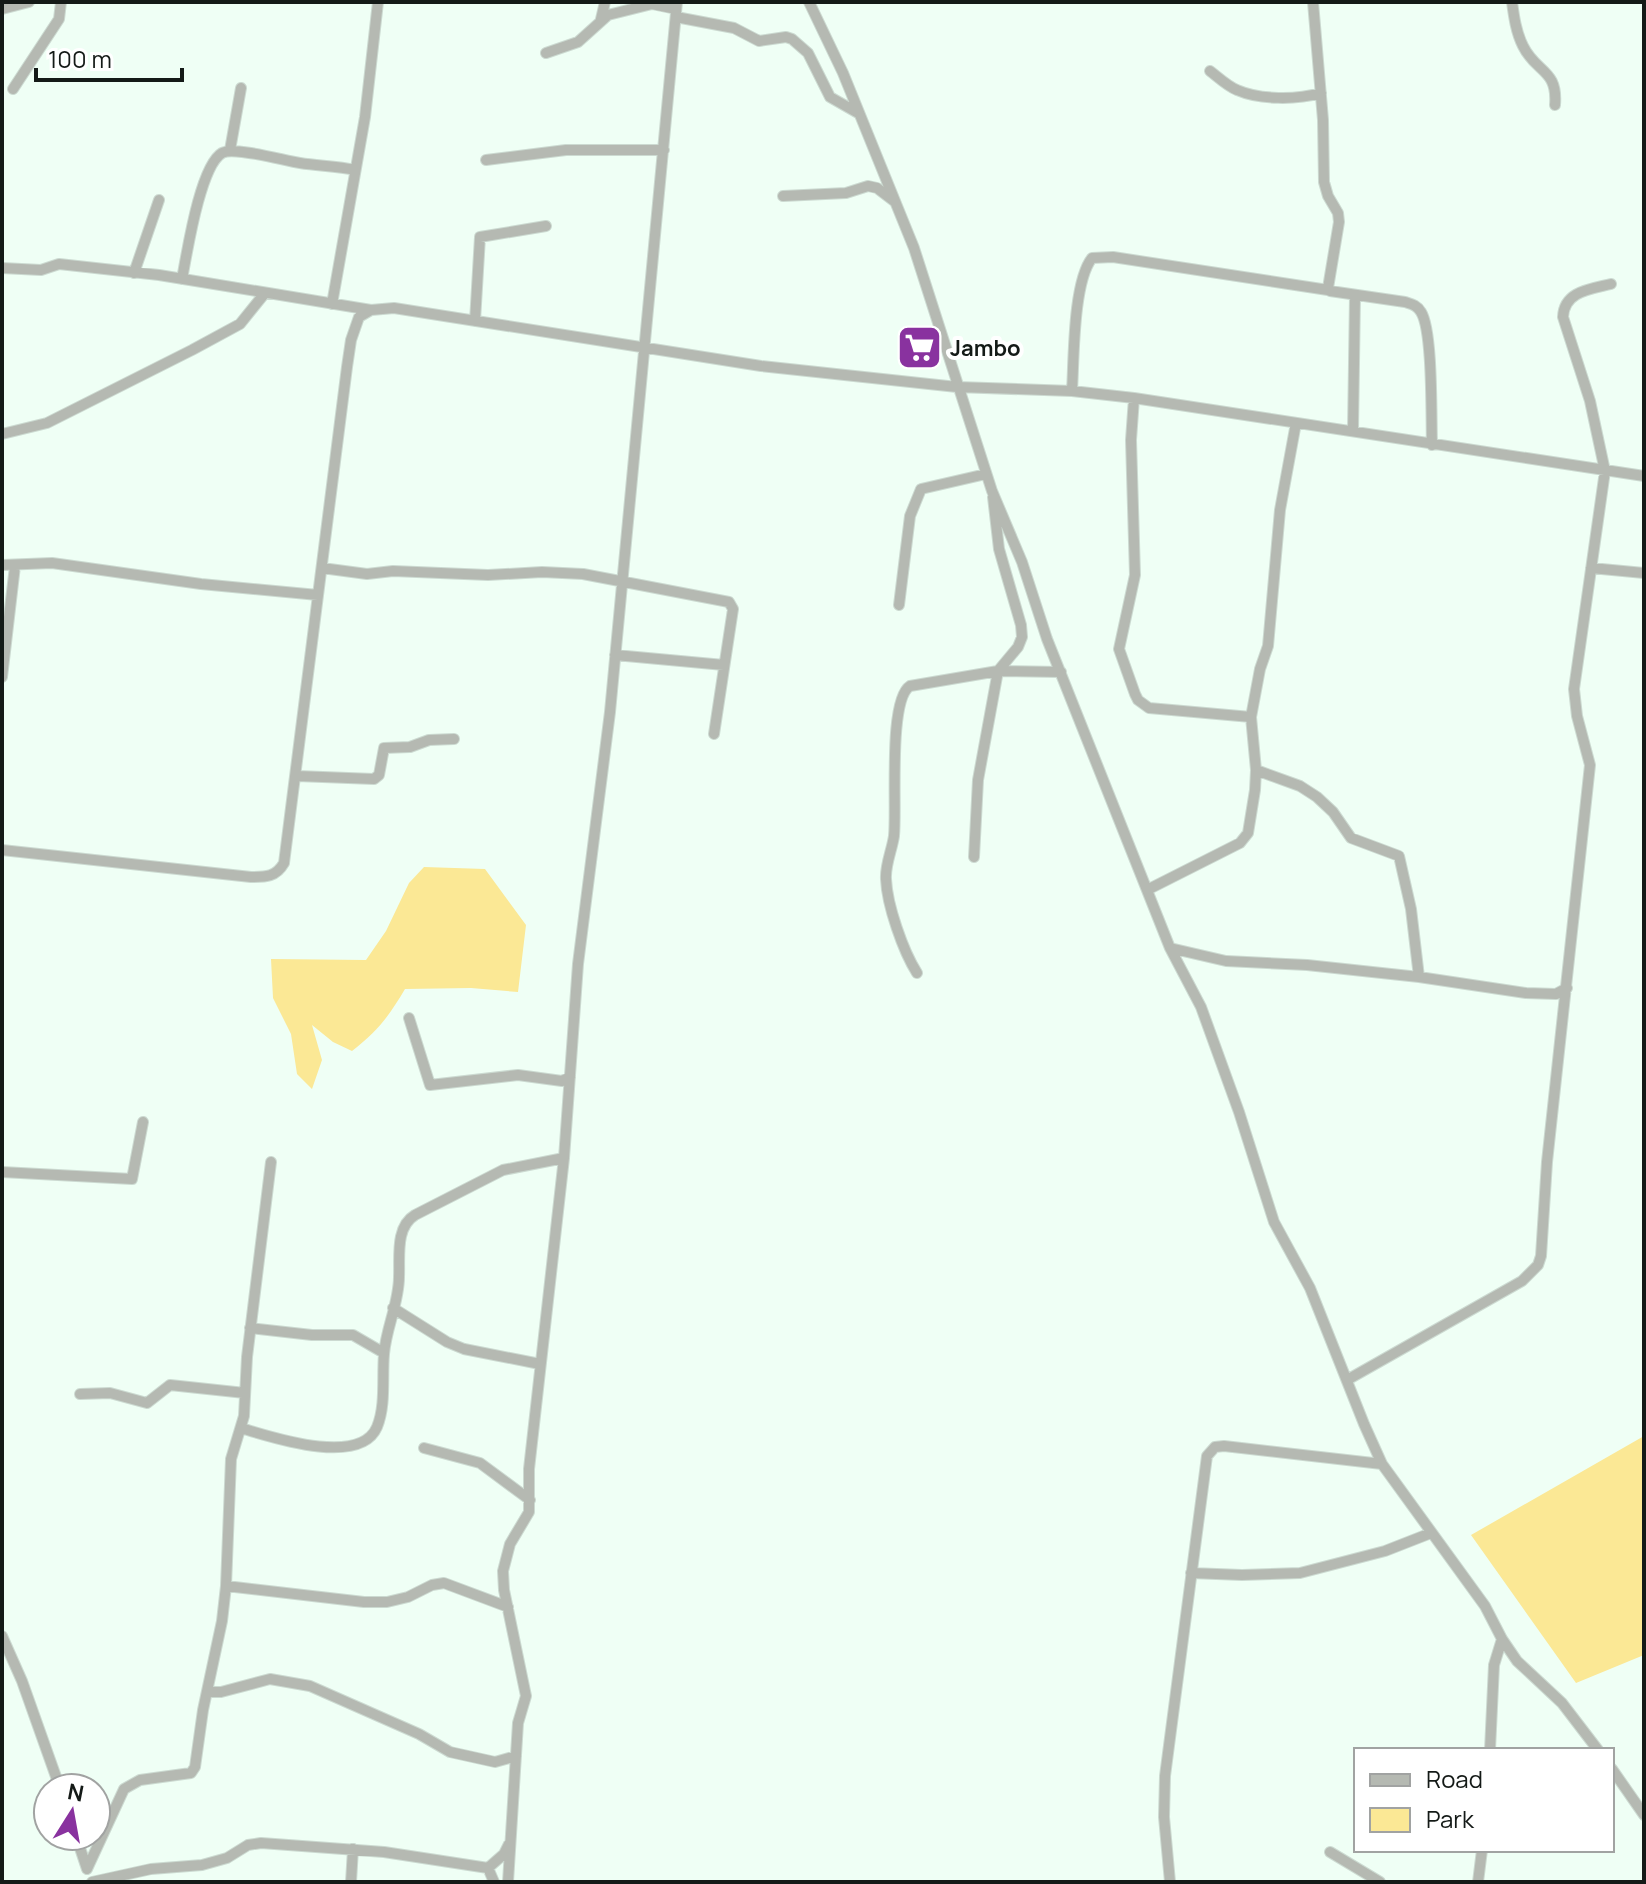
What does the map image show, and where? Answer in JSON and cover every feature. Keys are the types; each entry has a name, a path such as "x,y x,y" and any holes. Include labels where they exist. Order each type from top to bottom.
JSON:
{"street":[{"path":"2,9 29,2"},
{"path":"13,89 59,19 61,2"},
{"path":"332,304 365,117 378,2"},
{"path":"546,53 578,42 588,35 601,19 605,2"},
{"path":"809,2 896,203 924,276 992,491 1022,562 1047,639 1170,948 1201,1007 1274,1222 1310,1288 1382,1464 1485,1606 1502,1639 1535,1680 1562,1703 1596,1748"},
{"path":"1313,2 1321,93 1324,182 1339,222 1328,290"},
{"path":"1512,2 1518,36 1524,48 1555,84 1555,105"},
{"path":"601,19 648,4 734,28 759,41 792,39 808,53 830,97 858,113"},
{"path":"508,1882 518,1723 525,1702 525,1690 504,1590 505,1558 510,1544 528,1517 530,1500 529,1469 564,1158 578,964 595,849 677,10"},
{"path":"1210,71 1234,89 1253,94 1295,98 1321,93"},
{"path":"230,150 241,88"},
{"path":"182,279 194,213 210,168 221,153 230,150 355,170"},
{"path":"486,160 566,150 664,150"},
{"path":"783,196 846,193 868,186 884,192 896,203"},
{"path":"134,273 159,200"},
{"path":"475,321 480,237 546,226"},
{"path":"1072,391 1075,327 1082,284 1092,258 1113,257 1220,276 1405,302 1420,311 1427,342 1432,445"},
{"path":"2,268 41,270 59,264 182,279 371,310 394,308 761,366 957,387 1072,391 1134,398 1644,476"},
{"path":"1347,1380 1522,1281 1538,1265 1590,765 1577,716 1574,689 1605,471 1597,429 1563,309 1567,300 1574,295 1611,284"},
{"path":"2,434 47,423 192,350 240,324 265,293"},
{"path":"1353,431 1355,295"},
{"path":"2,850 211,873 268,877 279,872 284,863 297,776 351,340 359,317 371,310"},
{"path":"1134,398 1131,440 1135,575 1119,649 1135,694 1149,708 1251,717"},
{"path":"1147,890 1244,839 1251,819 1256,770 1251,717 1268,646 1280,510 1296,423"},
{"path":"899,605 910,516 921,489 986,474"},
{"path":"974,857 978,780 998,671 1018,647 1022,637 999,549 992,491"},
{"path":"2,565 52,563 201,584 318,595"},
{"path":"2,677 15,566"},
{"path":"322,568 367,574 393,571 488,575 542,572 583,574 729,602 733,609 714,734"},
{"path":"1591,568 1644,573"},
{"path":"615,655 724,665"},
{"path":"917,973 909,961 885,877 894,838 898,707 902,693 910,686 998,671 1061,672"},
{"path":"297,776 374,779 379,775 384,748 454,739"},
{"path":"1256,770 1300,786 1317,797 1333,812 1351,838 1399,856 1411,909 1419,977"},
{"path":"1170,948 1226,961 1307,965 1547,995 1567,988"},
{"path":"409,1018 430,1085 503,1075 530,1075 562,1081 570,1077"},
{"path":"2,1172 132,1179 143,1122"},
{"path":"241,1428 276,1438 334,1448 365,1442 378,1421 384,1353 398,1294 401,1237 409,1218 488,1176 519,1166 564,1158"},
{"path":"87,1869 124,1789 140,1780 186,1775 194,1770 226,1586 231,1459 241,1428 271,1162"},
{"path":"393,1308 447,1342 464,1349 540,1364"},
{"path":"250,1328 312,1335 353,1335 384,1353"},
{"path":"80,1394 110,1393 147,1403 170,1385 245,1393"},
{"path":"1170,1882 1164,1817 1165,1776 1207,1456 1215,1447 1382,1464"},
{"path":"424,1448 480,1463 530,1500"},
{"path":"1191,1573 1300,1573 1385,1551 1431,1533"},
{"path":"226,1586 387,1602 444,1583 508,1607"},
{"path":"2,1636 22,1681 54,1772"},
{"path":"1490,1748 1494,1665 1502,1639"},
{"path":"208,1692 221,1692 270,1679 310,1686 419,1734 450,1752 495,1762 516,1756"},
{"path":"1614,1772 1644,1815"},
{"path":"488,1868 504,1854 510,1842"},
{"path":"81,1852 92,1882 151,1869 202,1865 227,1858 254,1843 353,1849 488,1868"},
{"path":"351,1882 353,1849"},
{"path":"1330,1852 1380,1882"},
{"path":"1478,1882 1482,1852"},
{"path":"488,1868 494,1882"}],"green space":[{"path":"424,867 485,869 526,925 518,992 471,988 405,989 382,1023 352,1051 333,1042 312,1025 322,1060 312,1089 297,1074 291,1034 273,998 271,959 366,960 386,931 409,883"},
{"path":"1644,1436 1644,1655 1576,1683 1471,1535"}],"place":[{"name":"Jambo","path":"919,348"}]}
